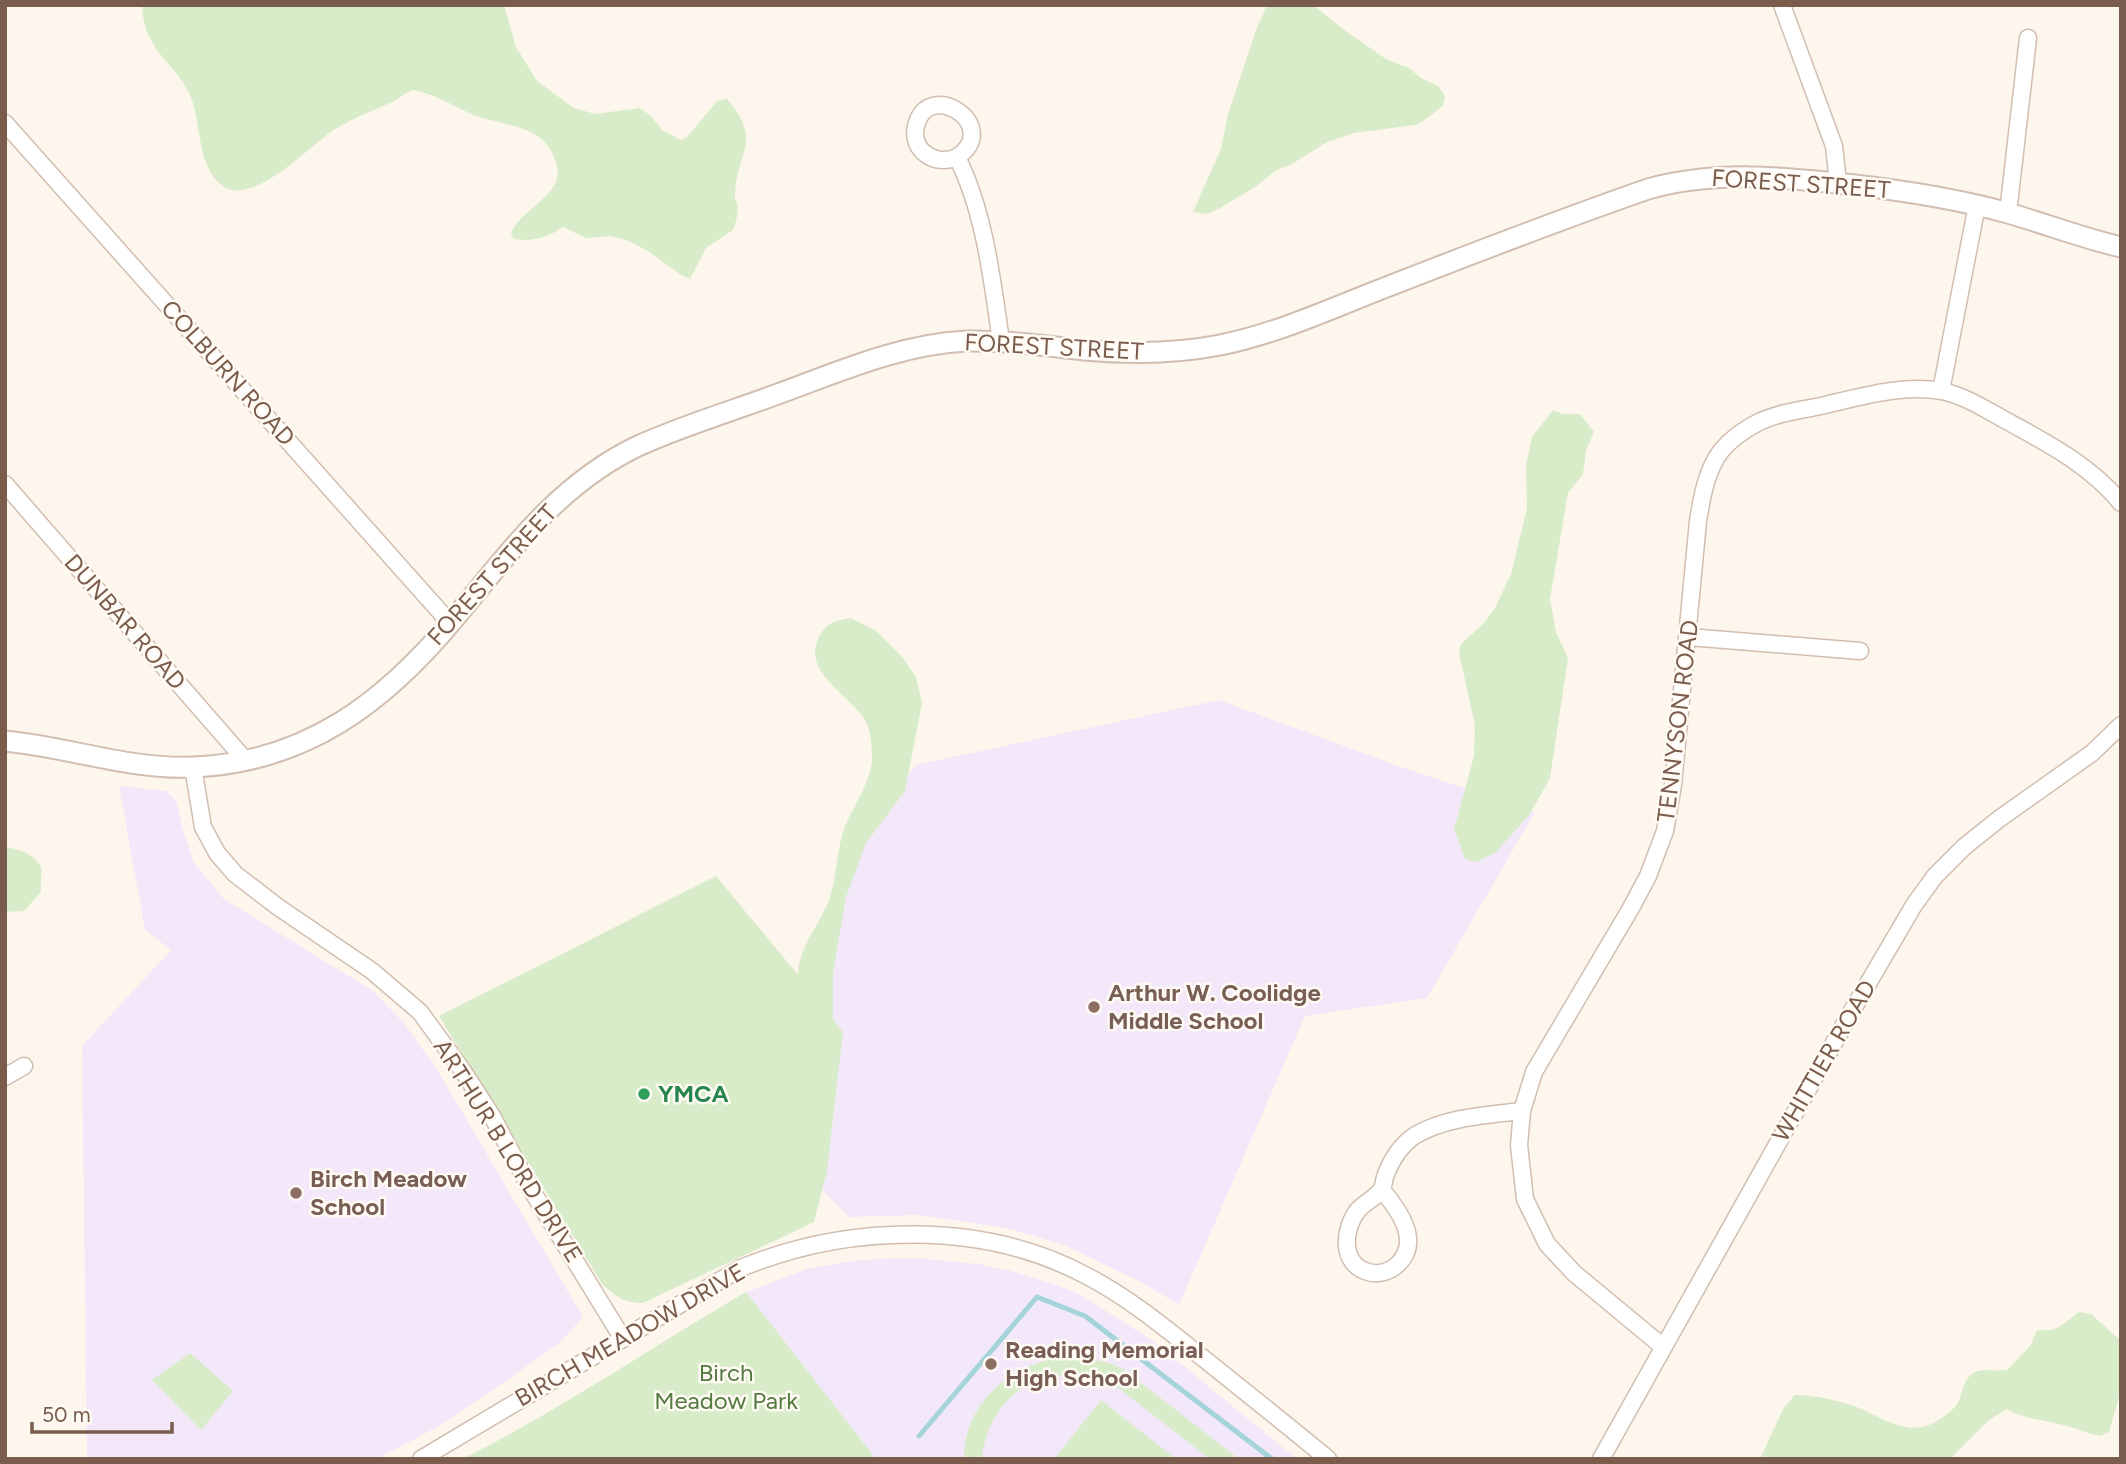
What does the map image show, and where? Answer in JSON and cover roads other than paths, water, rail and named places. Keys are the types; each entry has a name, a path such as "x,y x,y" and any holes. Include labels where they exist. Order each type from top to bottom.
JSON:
{"street":[{"path":"1782,5 1834,146 1838,183"},
{"path":"2007,213 2028,38"},
{"name":"COLBURN ROAD","path":"5,122 450,623"},
{"path":"957,157 972,193 989,264 1001,341"},
{"name":"FOREST STREET","path":"5,741 133,763 193,767 246,761 307,741 361,711 415,661 516,542 550,508 595,471 639,446 832,374 910,349 954,342 1001,341 1141,353 1216,346 1307,318 1622,198 1685,179 1734,176 1838,183 1904,191 1977,205 2121,247"},
{"path":"1977,205 1941,391 1975,403 2068,456 2092,473 2121,503"},
{"name":"TENNYSON ROAD","path":"1662,1346 1574,1273 1555,1254 1541,1234 1529,1211 1521,1181 1519,1145 1527,1090 1543,1053 1631,908 1662,842 1674,785 1701,502 1714,462 1729,442 1747,428 1783,414 1896,390 1941,391"},
{"name":"DUNBAR ROAD","path":"5,484 246,761"},
{"path":"1689,637 1860,651"},
{"name":"WHITTIER ROAD","path":"1601,1459 1662,1346 1914,905 1935,876 1981,832 2092,753 2121,725"},
{"name":"ARTHUR B LORD DRIVE","path":"193,767 203,827 217,853 235,874 372,971 420,1012 492,1116 529,1186 623,1339"},
{"path":"5,1077 24,1066"},
{"path":"1382,1190 1401,1215 1408,1244 1400,1263 1389,1270 1375,1273 1363,1270 1353,1262 1347,1250 1346,1236 1360,1208 1382,1190 1397,1152 1424,1131 1466,1119 1522,1111"},
{"name":"BIRCH MEADOW DRIVE","path":"421,1459 741,1268 781,1253 836,1240 880,1236 928,1236 975,1241 1042,1256 1067,1266 1108,1288 1177,1337 1328,1459"}],"waterway":[{"path":"919,1436 1037,1297 1085,1316 1272,1459"}],"place":[{"name":"Arthur W. Coolidge Middle School","path":"1094,1007"},
{"name":"YMCA","path":"644,1094"},
{"name":"Birch Meadow School","path":"296,1193"},
{"name":"Reading Memorial High School","path":"991,1364"}],"park label":[{"name":"Birch Meadow Park","path":"726,1387"}]}
